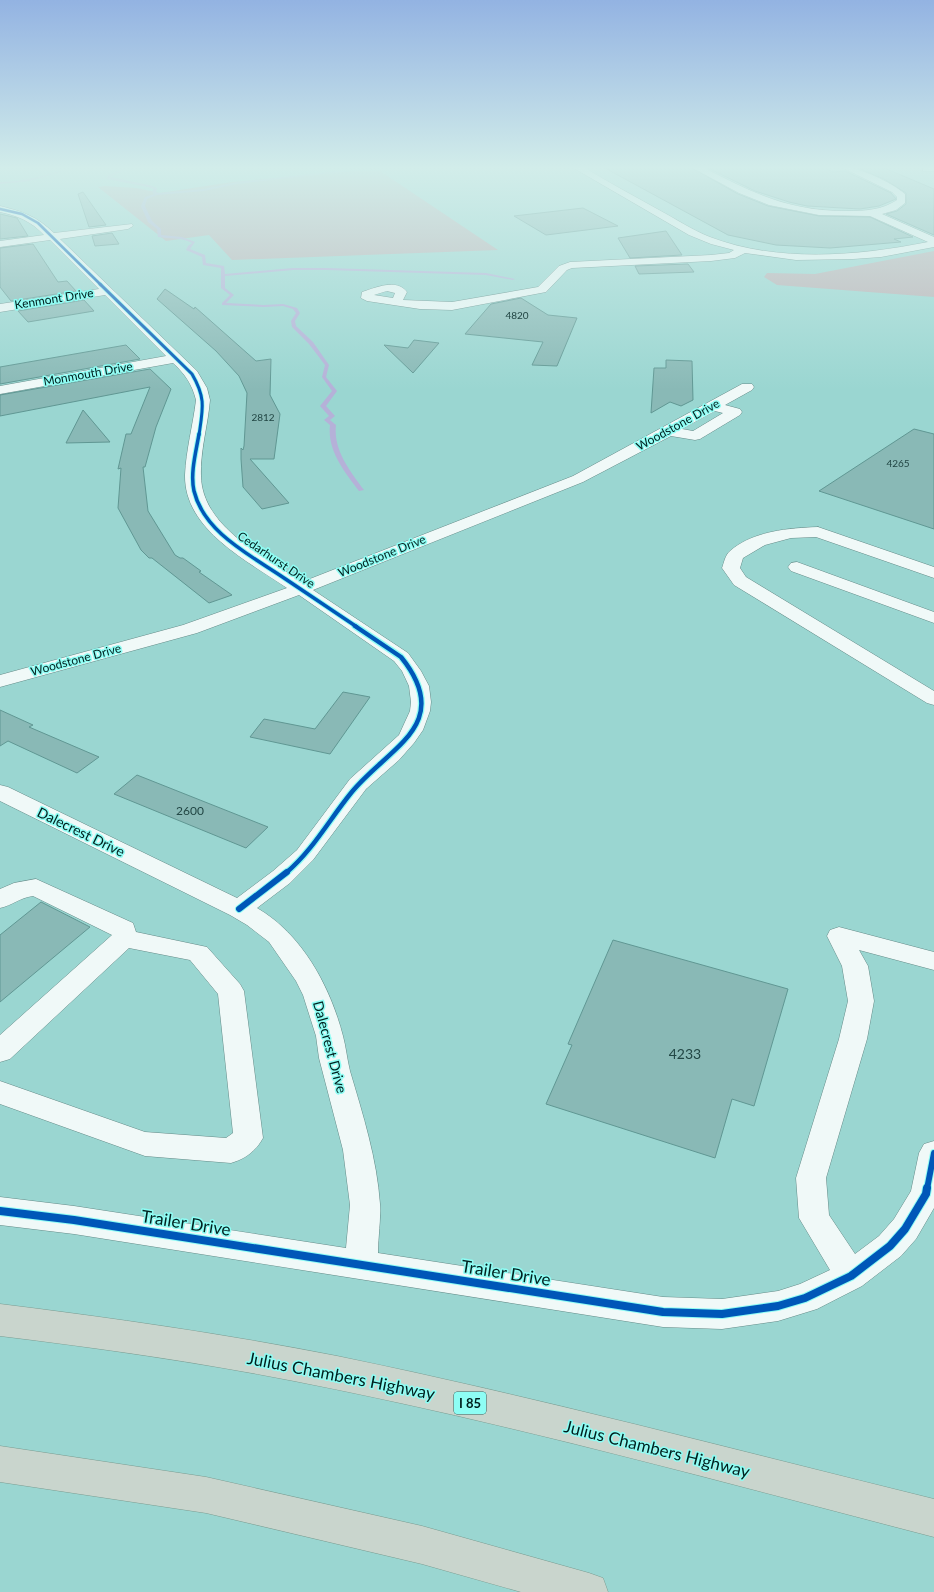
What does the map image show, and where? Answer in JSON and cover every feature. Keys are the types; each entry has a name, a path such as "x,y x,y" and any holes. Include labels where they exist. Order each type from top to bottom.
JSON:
{"highway":[{"name":"Julius Chambers Highway","path":"0,1320 127,1336 348,1376 439,1395 934,1518"},
{"path":"0,1464 206,1494 422,1545 589,1592"}],"street":[{"path":"0,244 20,241"},
{"name":"Cedarhurst Drive","path":"56,241 177,358 192,374 200,388 203,400 202,414 192,469 192,480 197,502 209,520 218,530 401,657 413,671 419,683 421,705 417,721 403,744 347,796 306,854 289,871 239,909"},
{"path":"716,241 742,250 799,256 837,257 884,254 934,244"},
{"path":"403,302 446,306 542,290 563,268 570,265 731,256 742,250"},
{"path":"670,260 677,266 695,270"},
{"name":"Kenmont Drive","path":"0,308 107,290"},
{"path":"518,295 531,302"},
{"name":"Monmouth Drive","path":"0,390 177,358"},
{"name":"Woodstone Drive","path":"0,681 225,618 578,479 669,431 747,387"},
{"path":"934,573 818,532 791,533 759,541 735,554 731,568 740,581 934,699"},
{"path":"797,567 934,618"},
{"name":"Dalecrest Drive","path":"0,792 239,909 256,919 278,936 307,977 319,1002 330,1036 333,1058 358,1150 365,1205 361,1264"},
{"path":"0,900 14,891 36,887 124,929 124,938 0,1051"},
{"path":"851,1276 814,1218 811,1178 854,1039 862,1001 855,966 839,936 934,961"},
{"path":"0,1092 145,1144 231,1151 248,1138 231,991 198,953 124,938"},
{"name":"Trailer Drive","path":"0,1211 74,1220 663,1312 722,1314 778,1306 798,1300 851,1276 890,1246 905,1229 926,1194 934,1153"}],"shaded area":[{"path":"215,241 485,241 498,250 232,260"},
{"path":"934,251 934,297 777,285 764,277 767,273 815,274"}],"building":[{"path":"94,241 117,241 119,244 95,246"},
{"path":"620,241 673,241 682,255 630,258"},
{"path":"758,241 901,242 830,248 776,245"},
{"path":"33,244 58,282 67,281 76,291 11,301 0,287 0,248"},
{"path":"688,264 694,272 639,274 635,266"},
{"path":"165,289 194,309 195,307 256,361 271,359 270,395 280,414 274,459 250,459 289,503 262,509 243,487 241,448 243,450 247,393 239,376 216,351 157,299"},
{"path":"521,298 548,315 577,318 557,366 532,365 543,342 465,334 491,304"},
{"path":"84,300 94,311 28,322 18,311"},
{"path":"414,340 439,343 413,373 384,345 408,348"},
{"path":"126,345 140,359 0,384 0,367"},
{"path":"666,360 692,361 693,400 681,406 670,402 651,413 654,368 666,368"},
{"path":"150,369 171,389 156,427 145,467 143,467 148,511 175,555 183,558 201,571 199,572 232,595 209,603 152,558 149,558 141,550 118,508 121,468 118,469 126,434 131,434 150,387 0,416 0,395"},
{"path":"83,410 110,442 66,443"},
{"path":"914,429 934,434 934,529 819,491"},
{"path":"343,692 370,697 330,754 250,737 264,719 315,729"},
{"path":"0,710 33,725 29,727 99,757 77,773 8,741 0,746"},
{"path":"137,775 268,827 246,848 114,794"},
{"path":"41,902 90,927 0,1002 0,935"},
{"path":"613,940 788,989 754,1106 732,1099 715,1158 546,1104 572,1045 568,1044"}],"waterway":[{"path":"191,241 194,243 188,250 204,256 204,264 223,267 223,275"},
{"path":"223,275 293,269 327,269 486,274 513,279"},
{"path":"223,275 223,288 232,295 223,304 264,306 283,305 295,308 298,313 293,321 294,326 311,343 327,365 324,377 335,391 323,406 332,416 327,420 333,425 333,442 336,451 345,468 361,490"}],"cycle path":[{"path":"57,241 192,374 200,388 203,400 201,422 194,459 194,491 200,506 211,523 230,541 401,657 412,671 419,686 421,694 420,711 417,720 406,739 351,792 312,847 298,863 274,884 239,909"},
{"path":"0,1211 74,1220 663,1312 722,1314 778,1306 805,1298 851,1276 890,1246 905,1229 926,1194 934,1153"}]}
